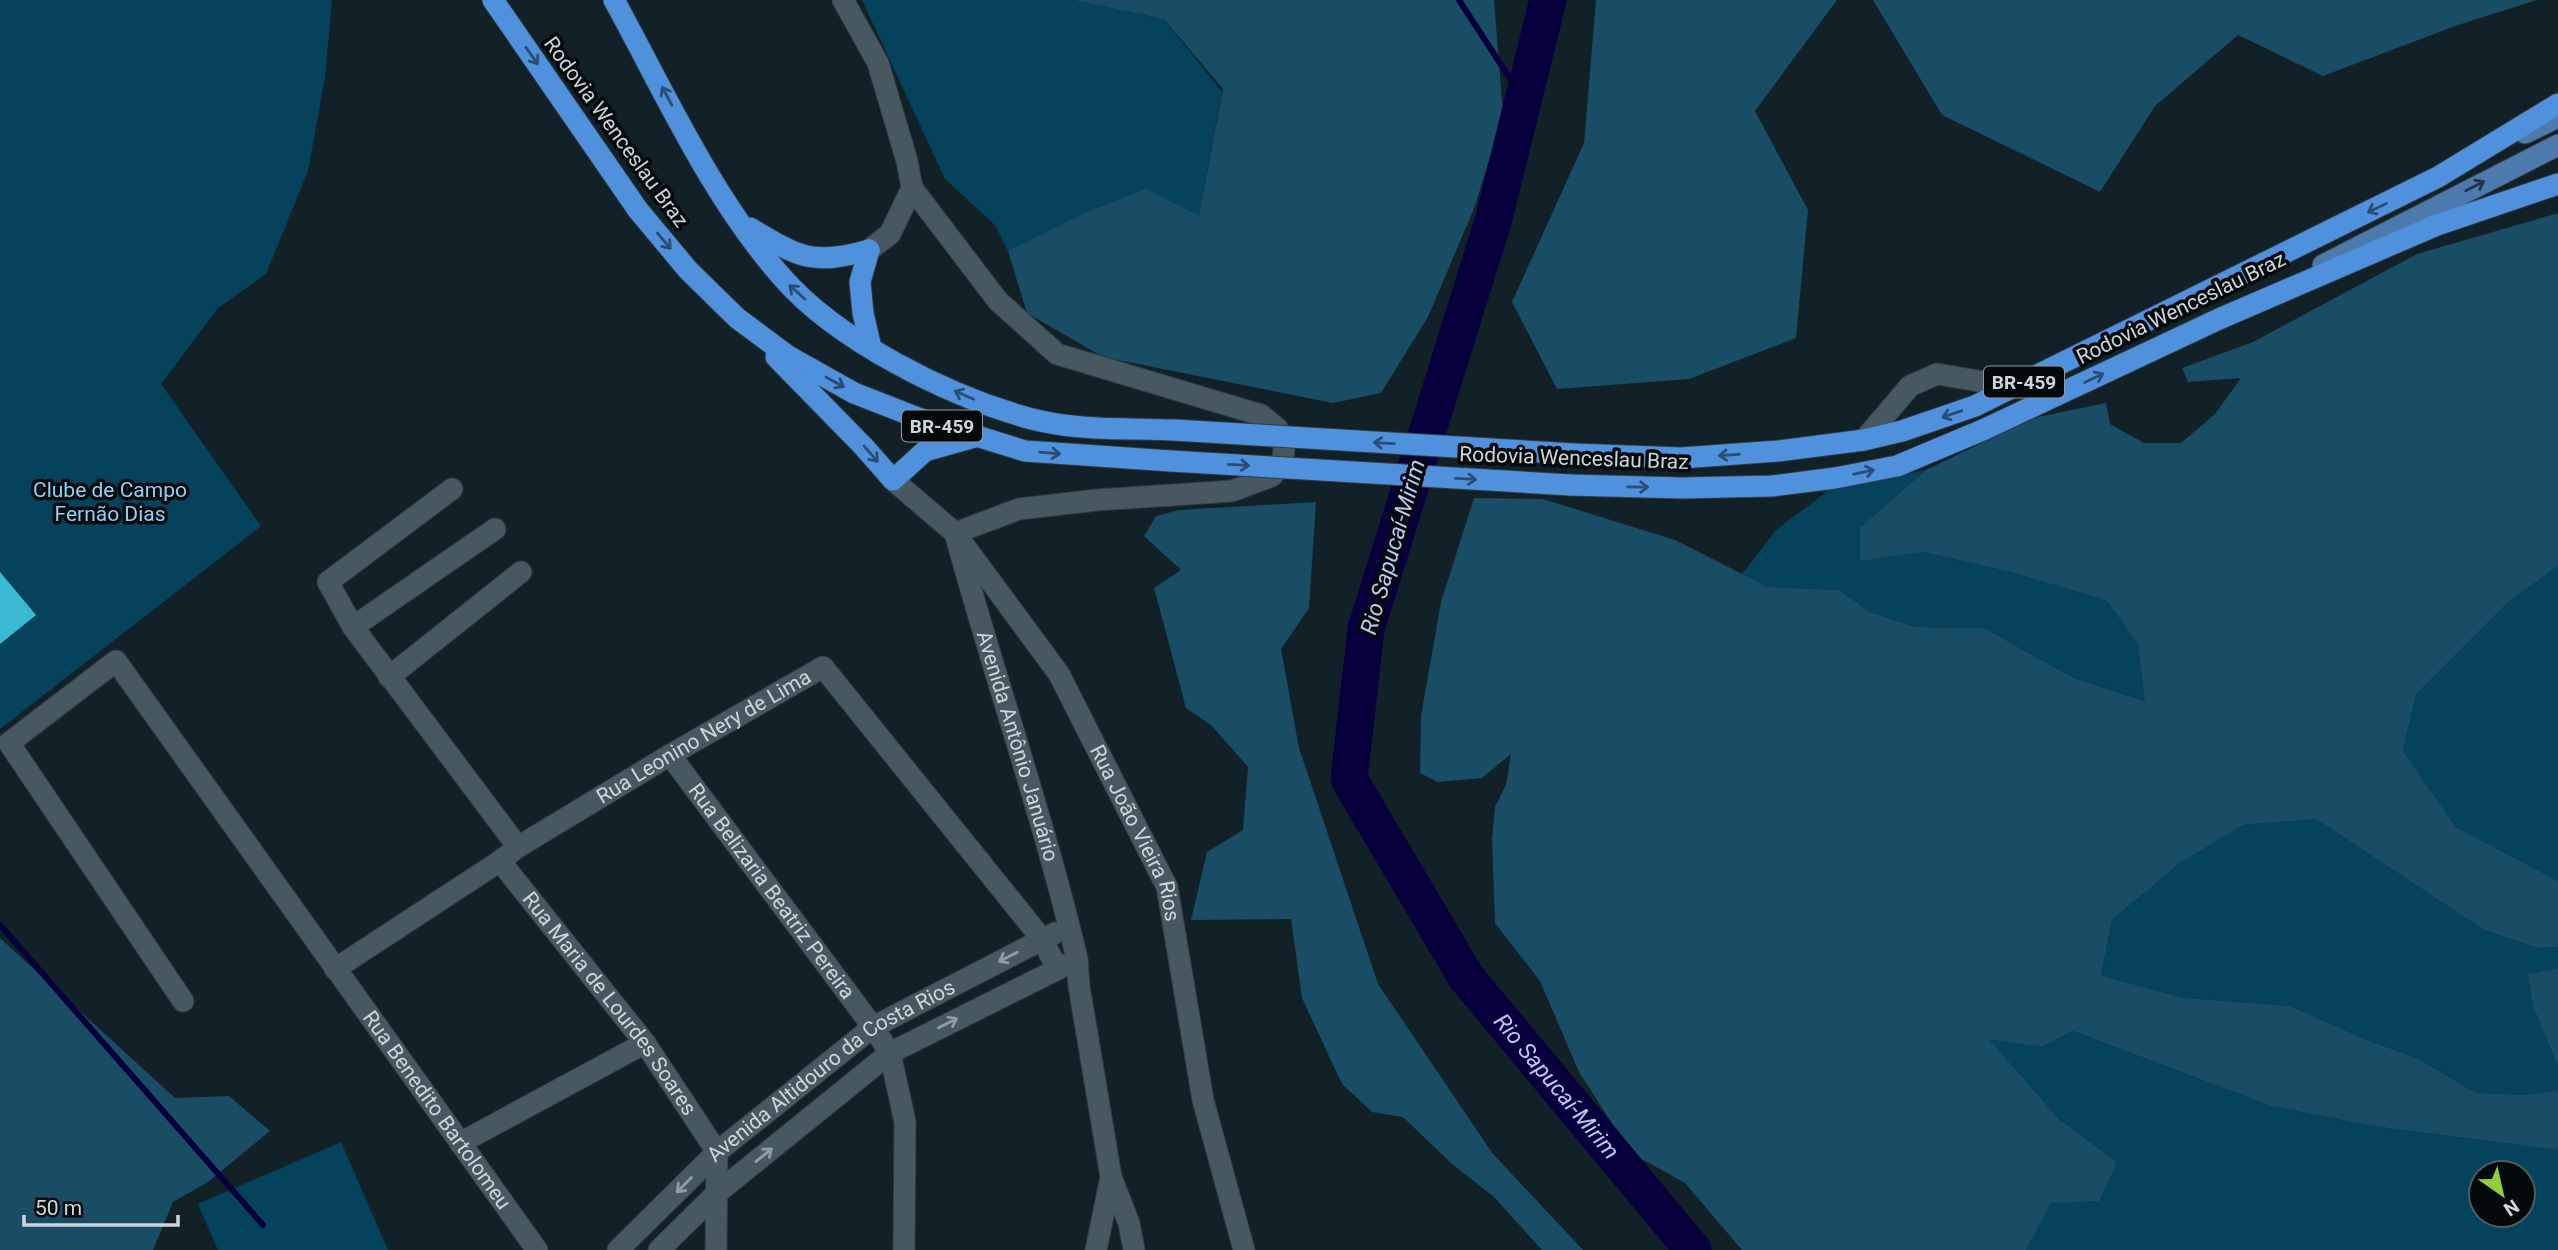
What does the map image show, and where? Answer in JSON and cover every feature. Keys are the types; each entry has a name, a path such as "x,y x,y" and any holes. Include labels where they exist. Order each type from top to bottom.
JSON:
{"highway":[{"name":"Rodovia Wenceslau Braz","path":"493,0 638,210 688,270 737,318 788,356 854,393 975,437 1026,451 1570,485 1682,488 1772,486 1897,466 1985,429 2219,319"},
{"name":"Rodovia Wenceslau Braz","path":"614,0 699,156 739,221 782,278 825,317 871,348 923,377 972,399 1033,419 1088,427 1681,458 1778,451 1864,440 1902,431 1975,406 2438,177"},
{"path":"2438,177 2558,104"},
{"name":"BR-459","path":"2219,319 2437,225 2558,184"},
{"name":"BR-459","path":"739,221 790,251 814,259 844,257 869,250"},
{"path":"869,250 860,282 863,313 871,348"},
{"path":"737,318 864,446 893,480 925,451 975,437"}],"main road":[{"name":"Rodovia Wenceslau Braz","path":"2438,177 2558,117"},
{"name":"Rodovia Wenceslau Braz","path":"2219,319 2558,145"}],"street":[{"path":"843,0 878,64 907,161 912,188 998,301 1057,354 1261,415 1278,429 1283,447 1283,461 1272,476 1232,491 1097,500 1019,509 955,533"},
{"path":"869,250 890,234 912,188"},
{"path":"1864,440 1910,386 1937,374 2014,387"},
{"name":"Rua João Vieira Rios","path":"893,480 955,533 1059,674 1167,887 1203,1100 1244,1250"},
{"path":"452,489 328,582 353,627 518,847"},
{"path":"353,627 495,528"},
{"name":"Avenida Antônio Januário","path":"955,533 980,625 1009,713 1077,959 1079,986 1111,1177"},
{"path":"389,677 521,572"},
{"name":"Rua Benedito Bartolomeu","path":"183,1001 9,743 116,661 537,1250"},
{"name":"Rua Leonino Nery de Lima","path":"335,968 518,847 670,755 824,667 1042,939 1057,968"},
{"name":"Rua Belizaria Beatriz Pereira","path":"670,755 890,1053"},
{"name":"Rua Maria de Lourdes Soares","path":"500,861 645,1043 717,1152"},
{"name":"Avenida Altidouro da Costa Rios","path":"618,1250 717,1152 873,1027 1069,927"},
{"name":"Avenida Altidouro da Costa Rios","path":"659,1250 717,1193 890,1053 1077,959"},
{"path":"460,1143 645,1043"},
{"path":"890,1053 905,1122 904,1250"},
{"path":"716,1250 717,1152"},
{"path":"1096,1250 1111,1177"},
{"path":"1111,1177 1129,1223 1135,1250"}],"green space":[{"name":"Clube de Campo Fernão Dias","path":"0,0 332,0 325,77 308,171 266,274 218,308 161,384 261,526 0,729"},
{"path":"862,0 1073,0 1164,19 1222,92 1199,217 1145,190 1086,212 1008,251 995,225 945,179"},
{"path":"1926,470 1861,528 1860,560 1923,552 2006,571 2106,600 2138,644 2146,701 2074,678 1984,628 1915,627 1870,612 1839,590 1768,587 1742,574 1776,530 1832,488"},
{"path":"2558,566 2558,881 2456,827 2403,751 2416,694 2506,604"},
{"path":"2316,819 2484,930 2537,948 2558,947 2558,968 2529,974 2533,1006 2558,1067 2558,1090 2526,1095 2476,1093 2417,1058 2367,1040 2290,1006 2184,998 2101,977 2112,920 2180,863 2243,825"},
{"path":"2073,1031 2271,1106 2373,1126 2558,1150 2558,1250 2026,1250 2051,1202 2100,1201 2117,1162 2059,1119 1988,1038 2042,1047"},
{"path":"341,1142 388,1250 218,1250 198,1204"}],"shaded area":[{"path":"1073,0 1494,0 1503,114 1475,206 1428,317 1381,393 1333,403 1103,357 1027,313 1008,251 1086,212 1146,189 1199,216 1223,89 1164,19"},
{"path":"1596,0 1837,0 1755,111 1808,210 1796,338 1689,379 1557,389 1512,302 1584,143"},
{"path":"1873,0 2537,0 2458,25 2323,76 2238,35 2155,106 2100,192 1942,115"},
{"path":"2558,213 2558,566 2506,604 2416,694 2403,751 2456,827 2558,881 2558,947 2537,948 2484,930 2316,819 2243,825 2180,863 2112,920 2101,976 2184,998 2290,1006 2367,1040 2417,1058 2476,1093 2526,1095 2558,1090 2558,1150 2373,1126 2271,1106 2073,1031 2042,1047 1989,1039 2059,1119 2117,1162 2100,1201 2051,1203 2026,1250 1742,1250 1685,1183 1631,1153 1579,1072 1540,981 1495,923 1492,839 1495,807 1506,785 1511,754 1482,778 1438,782 1420,773 1421,716 1441,602 1474,498 1543,499 1675,540 1768,587 1839,590 1870,612 1915,627 1984,628 2074,678 2145,701 2138,644 2106,600 2006,571 1923,552 1860,561 1860,528 1926,470 2033,418 2106,403 2110,424 2144,443 2181,443 2215,414 2241,378 2188,382 2182,368 2253,342 2417,254"},
{"path":"1316,502 1309,608 1281,649 1299,748 1378,984 1493,1154 1583,1250 1542,1250 1493,1196 1452,1164 1403,1117 1372,1112 1342,1084 1302,998 1291,919 1191,920 1207,852 1243,830 1248,767 1211,725 1186,708 1154,588 1181,570 1144,536 1156,516 1179,510"},
{"path":"0,938 175,1098 229,1096 270,1131 208,1182 173,1202 153,1250 0,1250"},
{"path":"2558,968 2558,1067 2533,1006 2528,974"}],"building":[{"path":"0,572 36,615 0,644"}],"waterway":[{"path":"1459,0 1524,100"},
{"name":"Rio Sapucaí-Mirim","path":"1548,0 1494,218 1366,629 1349,779 1466,977 1693,1250"},
{"path":"0,925 263,1225"}]}
